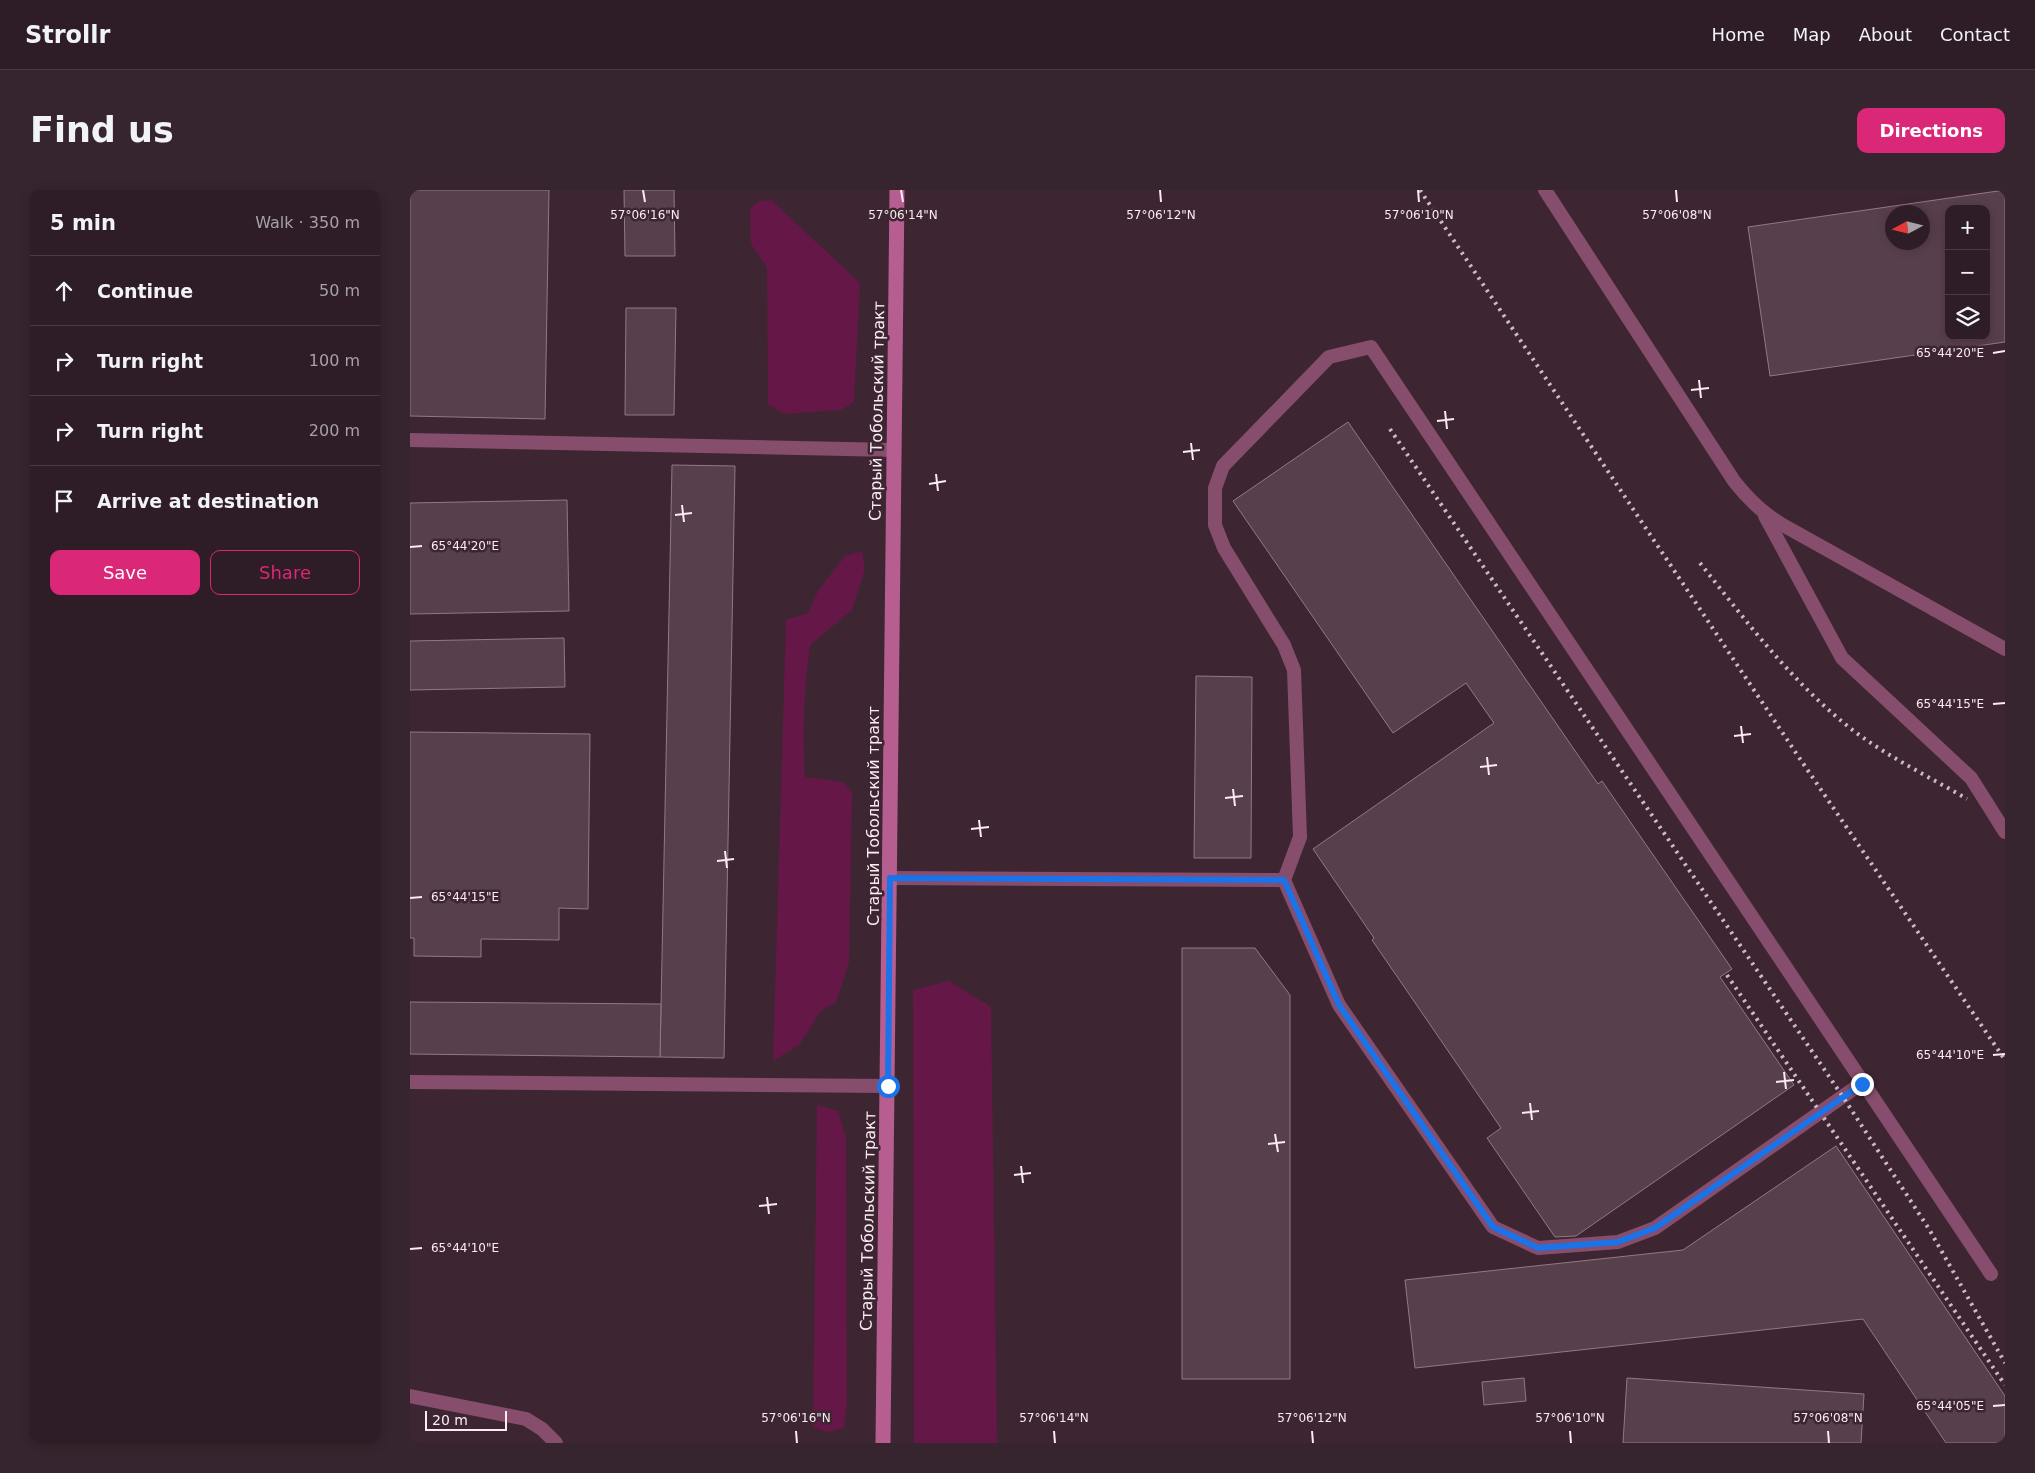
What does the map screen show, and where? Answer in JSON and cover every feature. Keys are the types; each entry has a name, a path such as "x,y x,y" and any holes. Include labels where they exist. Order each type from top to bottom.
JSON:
{"street":[{"name":"Старый Тобольский тракт","path":"883,1443 893,450 898,190"}],"lane":[{"path":"1545,190 1734,481 1748,499 1764,514 2005,649"},
{"path":"1862,1084 1655,1228 1618,1242 1538,1248 1493,1227 1339,1005 1284,880 1300,837 1294,670 1284,645 1224,548 1215,525 1215,488 1223,466 1329,357 1371,347 1862,1084 1991,1274"},
{"path":"410,440 893,450"},
{"path":"1764,514 1842,658 1971,778 2005,832"},
{"path":"890,878 1284,880"},
{"path":"410,1082 888,1086"},
{"path":"410,1396 526,1419 542,1429 556,1443"}],"shaded area":[{"path":"771,200 860,283 854,402 841,410 784,414 768,404 767,267 751,244 750,209 759,201"},
{"path":"862,551 865,569 852,610 810,645 804,711 805,777 843,782 852,792 849,963 836,1002 821,1011 799,1045 773,1061 786,620 808,613 818,591 845,556"},
{"path":"949,981 991,1007 997,1443 914,1443 913,990"},
{"path":"817,1105 838,1111 846,1137 847,1404 844,1428 828,1432 813,1427"}],"building":[{"path":"410,190 549,190 545,419 410,416"},
{"path":"624,190 674,190 675,256 625,256"},
{"path":"2005,190 2005,342 1770,376 1748,227 1885,207 1885,250 1930,250 1930,205 1901,205"},
{"path":"626,308 676,308 674,415 625,415"},
{"path":"1348,422 1598,784 1602,781 1732,969 1720,977 1794,1085 1576,1236 1555,1237 1487,1138 1501,1128 1372,940 1374,938 1313,849 1494,723 1466,683 1393,733 1233,501"},
{"path":"672,465 735,466 724,1058 660,1057"},
{"path":"567,500 569,611 410,614 410,503"},
{"path":"564,638 565,687 410,690 410,641"},
{"path":"1196,676 1252,677 1251,858 1194,858"},
{"path":"410,732 590,734 588,909 559,908 559,940 481,939 481,957 414,956 414,938 410,938"},
{"path":"1182,948 1255,948 1290,995 1290,1379 1182,1379"},
{"path":"410,1002 661,1004 660,1057 410,1054"},
{"path":"1836,1146 2005,1396 2005,1443 1946,1443 1863,1319 1415,1368 1405,1280 1683,1250"},
{"path":"1524,1378 1526,1401 1484,1405 1482,1382"},
{"path":"1627,1378 1864,1394 1861,1443 1623,1443"}],"railway":[{"path":"1420,190 1796,753 2005,1060"},
{"path":"1390,429 1843,1097 1929,1229 2005,1363"},
{"path":"1700,563 1770,650 1808,691 1829,710 1878,748 1967,799"},
{"path":"1727,975 2005,1385"}],"route":[{"path":"888,1086 890,878 1284,880 1339,1005 1493,1227 1538,1248 1618,1242 1655,1228 1862,1084"}]}
